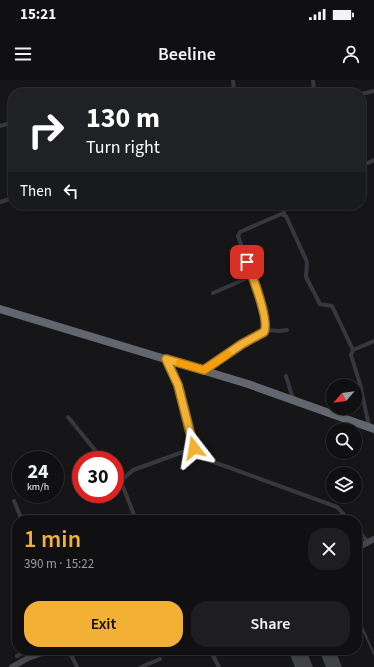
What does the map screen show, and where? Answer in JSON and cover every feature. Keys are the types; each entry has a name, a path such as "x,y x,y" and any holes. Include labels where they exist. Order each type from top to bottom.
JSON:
{"highway":[{"path":"0,309 248,384 372,428"}],"street":[{"path":"284,210 284,214 307,262 306,277 320,304 332,306 353,350 351,355 372,428"},
{"path":"266,330 260,299 238,234 284,214"},
{"path":"214,293 252,276"},
{"path":"204,370 242,344 266,330 287,330"},
{"path":"353,350 374,342"},
{"path":"166,359 178,385 194,448 200,457 337,507 344,515"},
{"path":"286,376 293,400"},
{"path":"68,417 96,451"},
{"path":"124,478 133,470 194,448"},
{"path":"124,489 134,515"},
{"path":"15,503 20,515"},
{"path":"362,533 371,541 362,546"},
{"path":"12,667 36,655"},
{"path":"71,655 76,667"},
{"path":"213,655 219,667"},
{"path":"141,667 160,659"}],"lane":[{"path":"362,627 374,654"}],"building":[{"path":"290,655 308,655 313,667 295,667"},
{"path":"321,655 337,655 342,667 326,667"}],"slow traffic":[{"path":"179,363 204,370 228,354"}],"route":[{"path":"194,448 178,385 166,359 204,370 242,344 266,330 260,299 247,262"}]}
